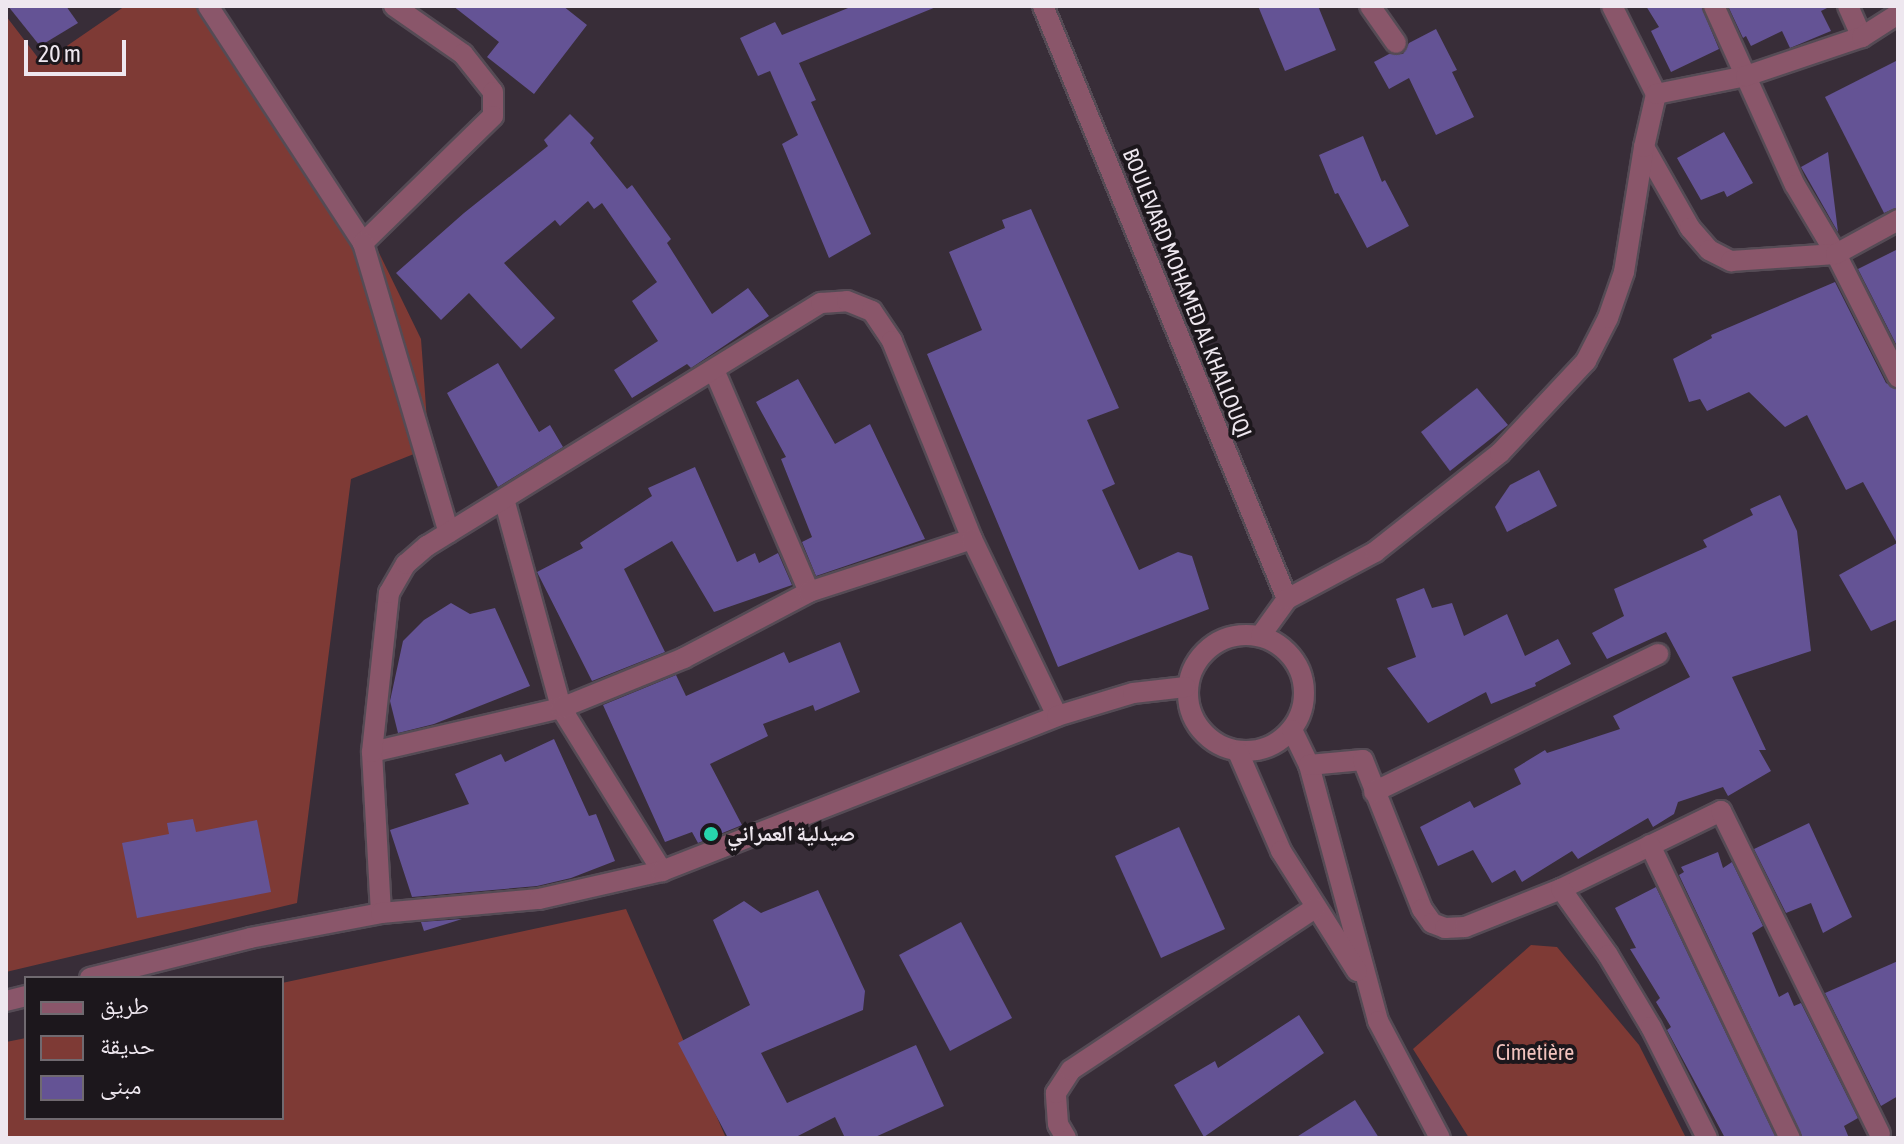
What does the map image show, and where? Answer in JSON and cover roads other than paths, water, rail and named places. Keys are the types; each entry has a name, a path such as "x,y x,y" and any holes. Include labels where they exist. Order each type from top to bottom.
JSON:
{"street":[{"path":"208,6 363,243 449,533"},
{"path":"363,243 493,116 493,92 463,54 394,6"},
{"name":"BOULEVARD MOHAMED AL KHALLOUQI","path":"1043,6 1287,599"},
{"path":"1370,6 1396,43"},
{"path":"1261,635 1287,599 1375,552 1500,453 1586,361 1608,318 1624,272 1644,147 1656,94 1612,6"},
{"path":"1714,6 1795,185 1836,254 1898,377"},
{"path":"1848,6 1862,37"},
{"path":"1656,94 1746,76 1862,37 1898,14"},
{"path":"1644,147 1690,228 1709,250 1731,261 1836,254 1898,220"},
{"path":"381,913 372,752 389,593 406,564 449,533 821,303 847,301 872,311 892,341 972,539 1057,716"},
{"path":"714,370 809,592"},
{"path":"504,499 561,708 662,871"},
{"path":"372,752 561,708 684,658 809,592 972,539"},
{"path":"1261,635 1281,646 1297,664 1304,686 1302,709 1292,730 1268,748 1238,752 1210,741 1191,717 1186,687 1199,656 1226,636 1261,635"},
{"path":"1374,792 1658,654"},
{"path":"98,976 250,938 381,913 539,899 662,871 1057,716 1133,693 1186,687"},
{"path":"1292,730 1309,765 1366,985 1383,1034 1440,1138"},
{"path":"1238,752 1281,851 1366,985"},
{"path":"1309,765 1363,760 1422,909 1432,923 1445,928 1465,927 1561,889 1721,811 1883,1134"},
{"path":"1650,845 1790,1138"},
{"path":"1561,889 1608,955 1651,1027 1707,1138"},
{"path":"1066,1138 1058,1124 1056,1093 1071,1070 1315,908"}],"place":[{"name":"صيدلية العمراني","path":"711,834"}],"park label":[{"name":"Cimetière","path":"1535,1053"}]}
